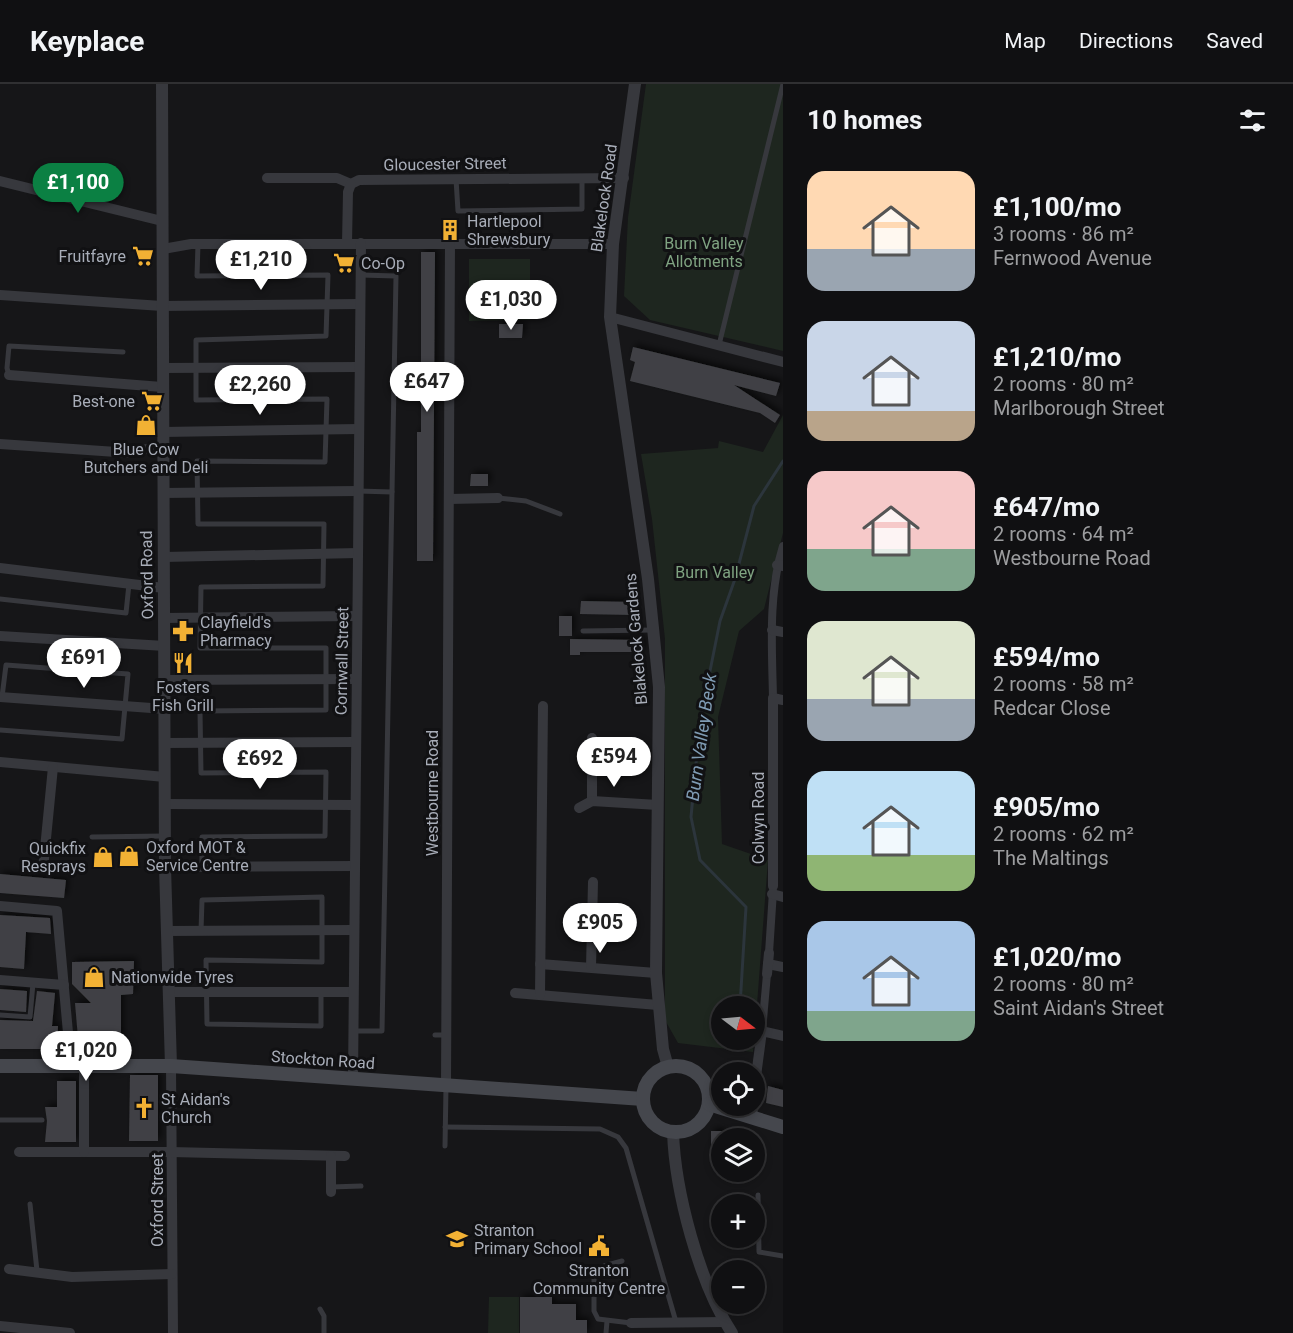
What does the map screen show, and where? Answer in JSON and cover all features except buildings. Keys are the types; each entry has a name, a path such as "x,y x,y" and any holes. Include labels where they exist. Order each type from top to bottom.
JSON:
{"main road":[{"name":"Stockton Road","path":"0,1066 171,1066 643,1100"},
{"path":"679,1066 699,1075 709,1094 709,1104 700,1122 692,1128 674,1131 656,1125 645,1109 643,1100 648,1083 660,1070 668,1067 679,1066"},
{"path":"761,1116 783,1127"}],"street":[{"name":"Oxford Road","path":"162,84 165,867 171,1066"},
{"name":"Blakelock Road","path":"610,317 613,243 624,178 635,84"},
{"name":"Gloucester Street","path":"267,178 337,178 351,184 359,180 624,178"},
{"path":"0,181 162,221"},
{"path":"347,243 348,192 351,184"},
{"name":"Cornwall Street","path":"352,1079 360,243"},
{"name":"Westbourne Road","path":"446,1086 441,1035 449,499 450,243"},
{"path":"163,249 198,244 613,243"},
{"path":"0,295 162,306 360,304"},
{"path":"610,317 783,362"},
{"name":"Blakelock Gardens","path":"610,317 659,687 656,973 663,1049 668,1067"},
{"path":"163,368 359,367"},
{"path":"9,375 162,387"},
{"path":"163,432 359,429"},
{"path":"0,444 131,453 162,445"},
{"path":"163,493 358,491"},
{"path":"449,499 498,498"},
{"name":"Colwyn Road","path":"765,997 776,892 779,834 778,631 780,565 783,546"},
{"path":"164,556 358,553"},
{"path":"0,568 164,588"},
{"path":"164,618 357,616"},
{"path":"0,636 165,646"},
{"path":"165,680 356,680"},
{"path":"1,697 165,709"},
{"path":"540,995 543,706"},
{"path":"592,738 592,801"},
{"path":"165,743 356,742"},
{"path":"0,762 165,777"},
{"path":"43,869 53,767"},
{"path":"579,808 592,801 658,805"},
{"path":"165,804 355,804"},
{"path":"165,867 355,866"},
{"path":"591,967 593,882"},
{"path":"0,906 57,911 64,985 78,1066 84,1152"},
{"path":"167,931 354,930"},
{"path":"768,963 783,968"},
{"path":"540,964 656,973"},
{"path":"0,980 64,985"},
{"path":"170,993 353,992"},
{"path":"514,993 658,1005"},
{"path":"765,1032 783,1036"},
{"name":"Oxford Street","path":"171,1066 173,1333"},
{"path":"674,1131 675,1167 700,1264 728,1328"},
{"path":"19,1152 171,1152 345,1156"},
{"path":"331,1156 331,1189"},
{"path":"9,1269 72,1277 172,1274"},
{"path":"631,1323 676,1322 728,1328"},
{"path":"0,1326 70,1333"}],"lane":[{"path":"718,346 783,84"},
{"path":"456,179 458,211 582,209 582,178"},
{"path":"198,244 197,276 328,275 326,336 196,340 196,400 327,399 325,462 197,461 198,524 324,524 323,586 201,587 200,648 326,648 326,710 200,711 200,742 201,773 326,772 325,836 202,837 202,867"},
{"path":"353,1031 382,1031 396,276 360,275"},
{"path":"9,375 7,368 9,346 123,352"},
{"path":"358,491 392,492"},
{"path":"498,498 526,501 561,514"},
{"path":"0,599 126,613 129,584"},
{"path":"583,631 653,630"},
{"path":"0,730 122,739 128,674 6,665 1,697"},
{"path":"92,837 165,836"},
{"path":"201,931 202,900 322,897 322,962 206,960 207,1024 321,1026 321,992"},
{"path":"0,1015 30,1017 34,982"},
{"path":"445,1146 446,1086"},
{"path":"0,1120 42,1120"},
{"path":"445,1127 600,1129 618,1137 626,1148 676,1322"},
{"path":"331,1189 361,1186"},
{"path":"30,1204 37,1271"},
{"path":"759,1248 759,1252 783,1256"},
{"path":"622,1261 604,1266 594,1273 594,1311 598,1319 631,1323"},
{"path":"320,1309 324,1316 324,1333"},
{"path":"606,1333 607,1321"}],"green space":[{"name":"Burn Valley Allotments","path":"646,84 783,84 783,351 650,320 624,296 628,218"},
{"path":"469,259 530,259 530,320 469,321"},
{"name":"Burn Valley","path":"783,415 783,533 764,609 739,631 718,717 722,844 768,860 758,996 711,996 711,1047 678,1043 665,1020 665,639 652,519 641,454 718,448 719,441 763,452"},
{"path":"489,1297 519,1297 519,1333 488,1333"}],"waterway":[{"name":"Burn Valley Beck","path":"741,996 746,907 700,860 691,817 700,721 720,621 735,579 754,506 783,461"}],"place":[{"name":"Hartlepool Shrewsbury","path":"450,230"},
{"name":"Fruitfayre","path":"143,256"},
{"name":"Co-Op","path":"344,263"},
{"name":"Best-one","path":"152,401"},
{"name":"Blue Cow Butchers and Deli","path":"146,425"},
{"name":"Clayfield's Pharmacy","path":"183,631"},
{"name":"Fosters Fish Grill","path":"183,663"},
{"name":"Oxford MOT & Service Centre","path":"129,856"},
{"name":"Quickfix Resprays","path":"103,857"},
{"name":"Nationwide Tyres","path":"94,977"},
{"name":"St Aidan's Church","path":"144,1108"},
{"name":"Stranton Primary School","path":"457,1239"},
{"name":"Stranton Community Centre","path":"599,1246"}]}
